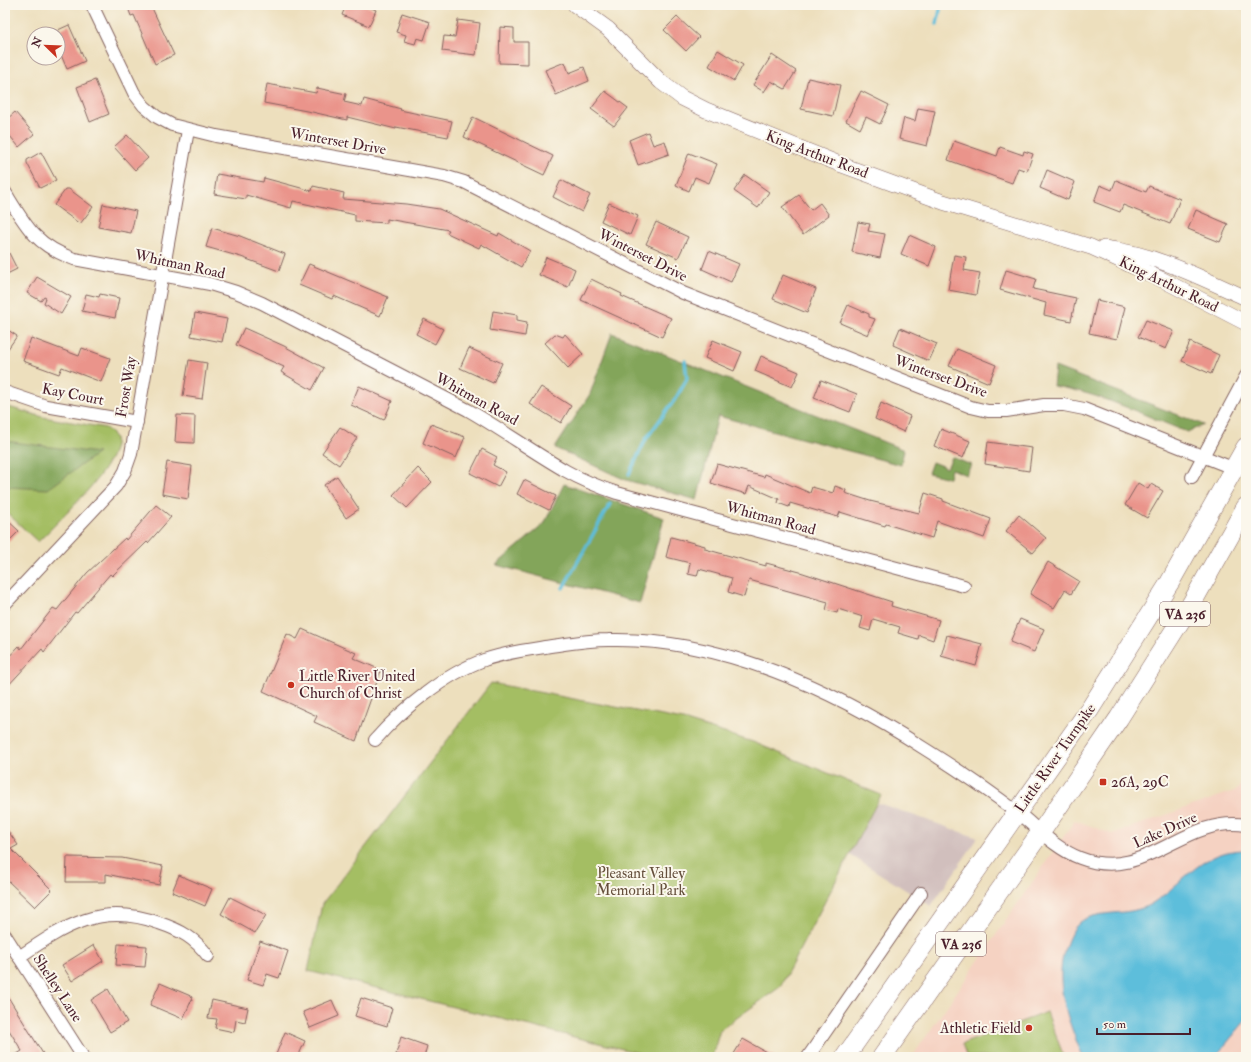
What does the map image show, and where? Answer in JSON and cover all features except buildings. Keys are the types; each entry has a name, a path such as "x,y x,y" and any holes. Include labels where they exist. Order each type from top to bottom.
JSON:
{"main road":[{"name":"Little River Turnpike","path":"845,1057 1090,709 1182,562 1246,447"},
{"name":"Little River Turnpike","path":"882,1057 1041,832 1157,660 1193,601 1246,507"}],"street":[{"name":"Winterset Drive","path":"92,5 134,93 144,106 157,117 172,125 188,130 444,176 464,182 683,293 971,407 988,411 1006,411 1044,405 1064,405 1084,409 1235,469"},
{"name":"King Arthur Road","path":"575,5 608,29 661,82 682,98 706,110 842,165 943,202 1091,247 1161,279 1246,323"},
{"name":"Frost Way","path":"5,604 116,486 125,471 131,454 188,130"},
{"name":"Whitman Road","path":"5,192 31,233 44,245 57,253 74,259 210,284 262,302 468,410 501,429 567,472 592,484 616,493 964,586"},
{"name":"King Arthur Road","path":"1091,247 1123,250 1154,259 1246,298"},
{"path":"1192,477 1246,376"},
{"name":"Kay Court","path":"5,392 46,406 136,422"},
{"name":"Lake Drive","path":"374,740 405,710 443,682 484,660 514,652 570,643 608,640 639,640 723,655 757,665 815,688 881,721 928,750 1018,813 1041,832 1078,858 1108,864 1123,864 1138,860 1189,834 1222,825 1246,824"},
{"path":"808,1057 922,893"},
{"path":"19,957 50,936 72,924 105,915 124,914 142,916 175,928 188,935 200,945 208,956"},
{"name":"Shelley Lane","path":"5,935 83,1057"}],"shaded area":[{"path":"1246,776 1246,1057 912,1057 1075,820 1112,834 1237,790"},
{"path":"878,803 978,838 931,906 847,853"}],"green space":[{"path":"612,333 904,450 901,465 718,416 697,500 626,480 555,448 590,394"},
{"path":"1055,367 1204,425 1187,432 1104,399 1070,389 1053,386"},
{"path":"5,406 43,417 106,428 115,437 114,449 108,462 98,477 86,492 38,542 5,511"},
{"path":"5,441 98,453 48,489 5,487"},
{"path":"952,457 971,465 966,475 951,469 949,478 928,473 932,462 947,468"},
{"path":"564,484 664,518 640,603 496,565 544,524"},
{"name":"Pleasant Valley Memorial Park","path":"491,683 683,720 753,742 881,795 780,987 720,1030 712,1057 655,1057 308,971 322,904"},
{"name":"Athletic Field","path":"1047,1012 1064,1057 967,1057 962,1044"}],"water":[{"path":"1246,850 1246,1020 1215,1057 1083,1057 1067,1014 1061,985 1063,955 1068,940 1074,929 1082,920 1086,918 1131,911 1146,906 1165,894 1206,861 1231,851"}],"waterway":[{"path":"937,24 941,5"},
{"path":"629,474 646,439 676,398 687,379 685,361"},
{"path":"563,588 610,504"}],"place":[{"name":"Little River United Church of Christ","path":"291,685"},
{"name":"26A, 29C","path":"1103,782"},
{"name":"Athletic Field","path":"1029,1028"}]}
